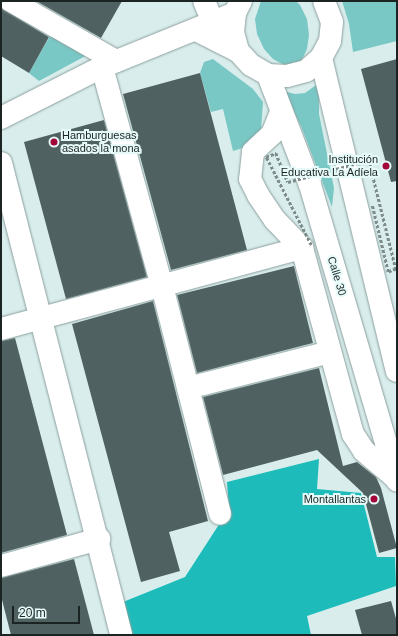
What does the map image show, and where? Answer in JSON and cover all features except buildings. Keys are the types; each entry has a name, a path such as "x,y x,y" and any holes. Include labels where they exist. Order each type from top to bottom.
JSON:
{"street":[{"path":"12,1 109,64 162,286 220,514"},
{"path":"204,1 207,30 238,51 251,65 268,75 287,76 306,71 320,58 330,41 332,22 324,1"},
{"path":"1,118 109,64 207,30 238,7"},
{"path":"238,7 233,32 238,51"},
{"path":"320,58 397,370"},
{"name":"Calle 30","path":"268,75 310,185 397,480"},
{"path":"281,112 272,134 253,152 250,179 258,195 275,220 307,246 330,352 352,434 364,451 397,480"},
{"path":"1,164 99,540 121,635"},
{"path":"1,329 40,317 162,286 307,246"},
{"path":"188,388 330,352"},
{"path":"1,566 99,540"}],"path":[{"path":"307,246 266,157 276,153 288,182 369,160 396,269 388,272 372,205"}],"shaded area":[{"path":"261,1 296,1 300,5 307,19 309,35 307,49 301,62 286,66 273,59 264,49 257,34 255,19"},
{"path":"342,1 397,1 397,41 353,52 349,24"},
{"path":"57,35 91,53 39,81 29,73 50,36"},
{"path":"213,59 253,89 263,102 261,130 249,146 233,151 223,109 211,112 200,73 204,62"},
{"path":"319,83 319,114 334,188 332,207 301,126 283,91 295,94 305,93"},
{"path":"319,459 317,489 361,493 377,557 395,557 396,586 307,616 311,635 130,635 123,602 185,577 229,509 227,482"}],"place":[{"name":"Hamburguesas asados la mona","path":"54,142"},
{"name":"Institución Educativa La Adíela","path":"386,166"},
{"name":"Montallantas","path":"374,499"}]}
